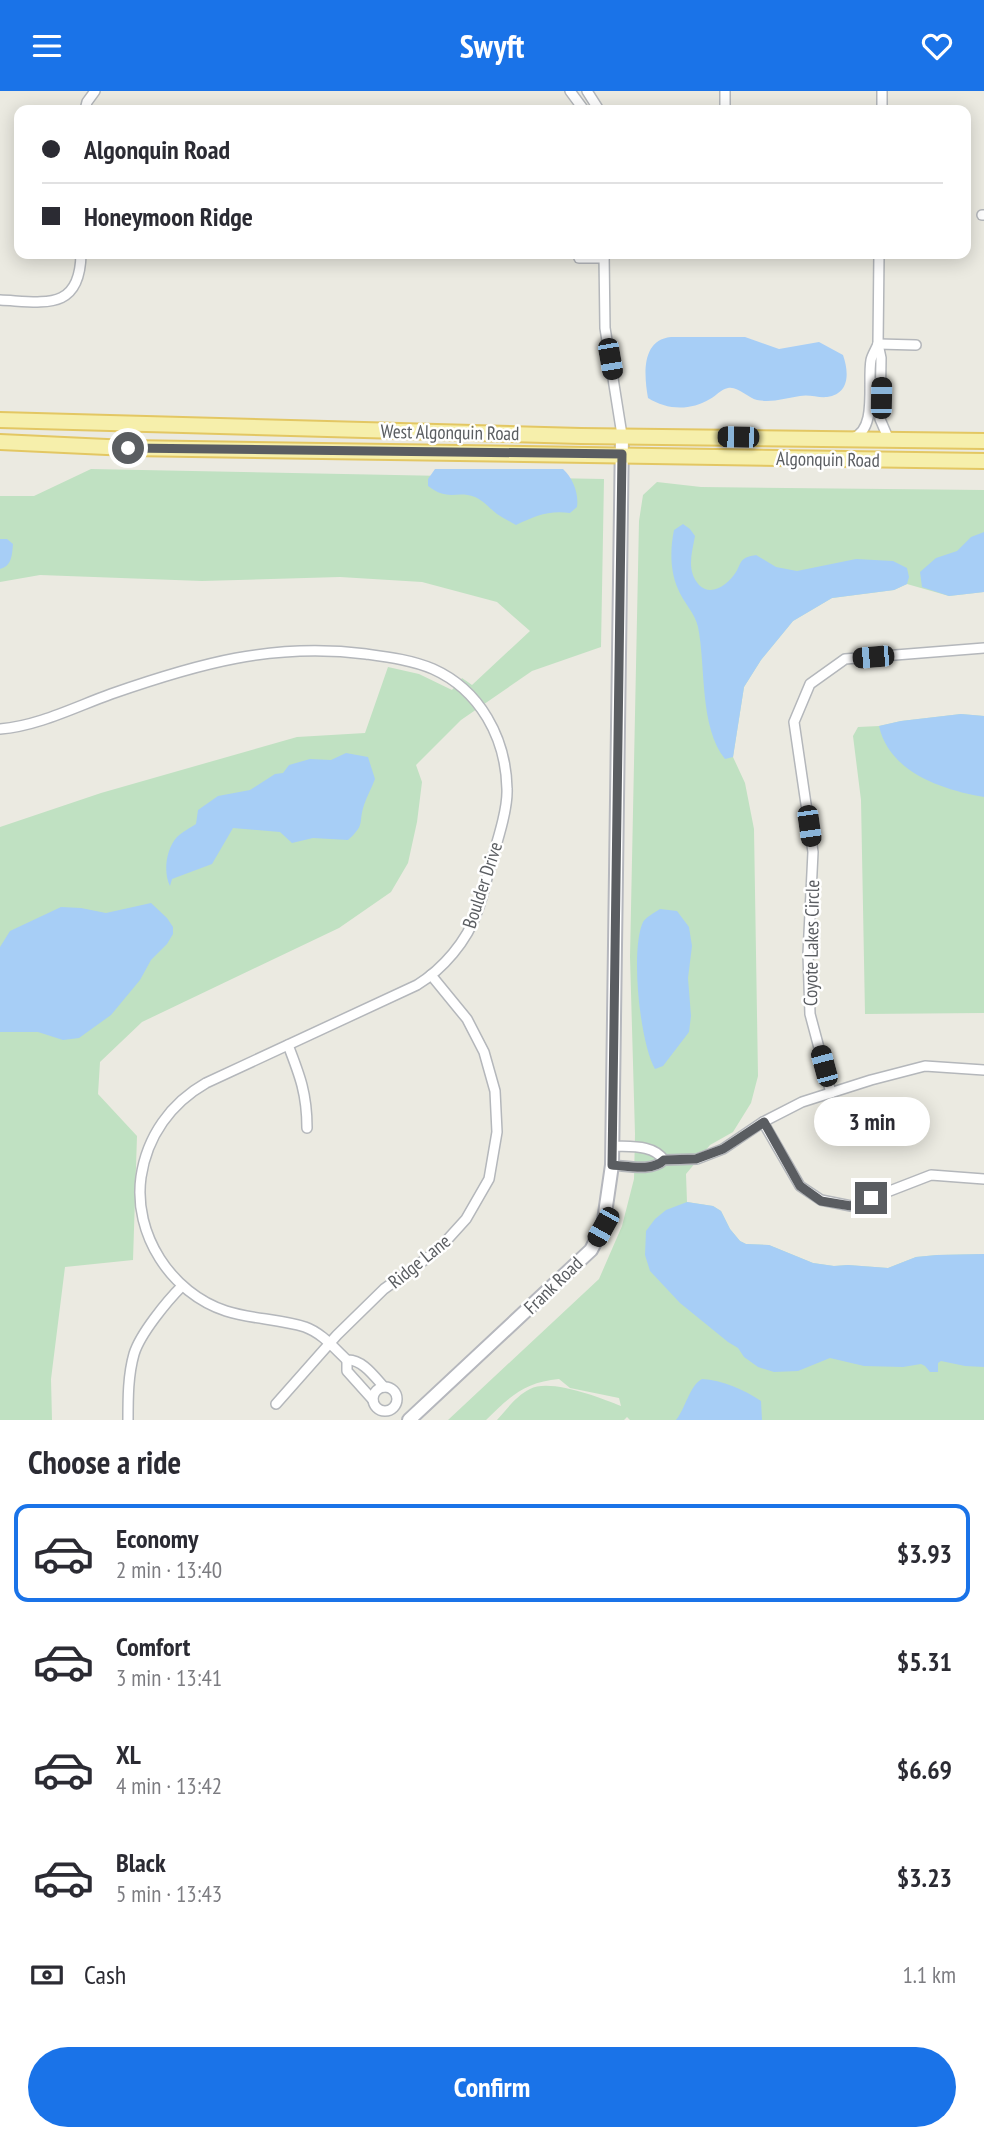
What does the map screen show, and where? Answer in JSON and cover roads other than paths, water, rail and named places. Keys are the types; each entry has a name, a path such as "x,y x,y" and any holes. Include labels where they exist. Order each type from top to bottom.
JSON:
{"main road":[{"name":"West Algonquin Road","path":"0,420 218,427 984,441"},
{"name":"Algonquin Road","path":"0,442 128,448 984,461"}],"street":[{"path":"0,300 46,303 58,300 76,284 81,259"},
{"path":"604,259 605,328 622,435"},
{"path":"879,259 880,419 889,440"},
{"path":"878,344 916,345"},
{"path":"850,439 859,436 866,428 869,418 872,358 878,344"},
{"name":"Frank Road","path":"408,1420 590,1250 603,1227 613,1146 622,435"},
{"name":"Coyote Lakes Circle","path":"831,1093 810,1014 808,954 813,852 794,722 810,684 845,659 984,647"},
{"name":"Boulder Drive","path":"0,729 27,725 187,669 221,660 265,653 313,651 379,656 419,664 447,677 473,698 487,715 504,756 508,791 477,913 465,937 431,975 397,995 194,1090 166,1116 152,1140 143,1167 141,1202 152,1247 182,1286 218,1308 304,1327 318,1333 347,1360 347,1371 379,1410 387,1411 393,1408 396,1394 390,1388 384,1387 361,1364 347,1360"},
{"name":"Ridge Lane","path":"276,1404 330,1343 384,1289 437,1251 466,1219 489,1179 497,1132 495,1091 484,1052 467,1019 431,975"},
{"path":"288,1045 299,1071 307,1104 307,1128"},
{"path":"612,1165 645,1167 662,1162 696,1159 723,1149 764,1122 802,1102 925,1066 984,1070"},
{"path":"764,1122 800,1186 821,1201 851,1206 931,1175 984,1178"},
{"path":"613,1146 652,1149 659,1153 662,1162"},
{"path":"128,1420 128,1389 135,1352 164,1305 182,1286"},
{"path":"373,1400 376,1391 384,1387"},
{"name":"Boulder Drive","path":"393,1408 408,1420"}],"water":[{"path":"671,337 745,337 779,349 819,342 843,355 846,381 840,392 827,397 803,396 763,401 728,388 695,406 663,405 648,398 647,360 654,345"},
{"path":"435,469 563,469 574,487 577,507 570,513 555,512 516,525 475,497 447,495 435,491 428,486 428,479"},
{"path":"683,524 695,536 692,573 704,589 715,590 725,584 742,560 756,555 776,567 797,571 856,559 893,561 907,568 909,577 907,584 894,590 832,598 793,621 761,660 744,687 733,757 725,759 717,746 707,713 698,627 673,575 671,552 674,530"},
{"path":"984,532 984,592 949,596 922,587 920,572 936,558 957,551 971,537"},
{"path":"0,539 7,539 13,544 9,563 0,569"},
{"path":"961,714 984,716 984,797 935,784 906,767 894,756 879,726"},
{"path":"346,753 368,757 375,779 364,805 359,827 348,840 313,838 292,843 280,832 233,828 212,864 172,879 170,886 166,868 170,848 177,837 196,824 198,810 218,796 250,790 275,774 283,773 289,765 310,759 331,760"},
{"path":"151,903 167,918 173,927 173,934 111,1015 79,1038 63,1040 38,1032 0,1032 0,947 10,931 61,907 106,913"},
{"path":"660,909 677,911 689,927 692,946 688,978 691,1016 689,1032 663,1066 655,1069 641,1018 637,953 643,922"},
{"path":"687,1202 713,1206 721,1211 730,1229 746,1244 769,1245 813,1263 888,1268 916,1257 984,1254 984,1367 941,1361 938,1363 938,1372 930,1372 921,1364 903,1367 864,1366 830,1358 798,1371 774,1372 758,1367 680,1303 650,1271 645,1255 646,1231 666,1210"},
{"path":"702,1379 733,1386 761,1401 762,1420 676,1420 694,1387"}]}
